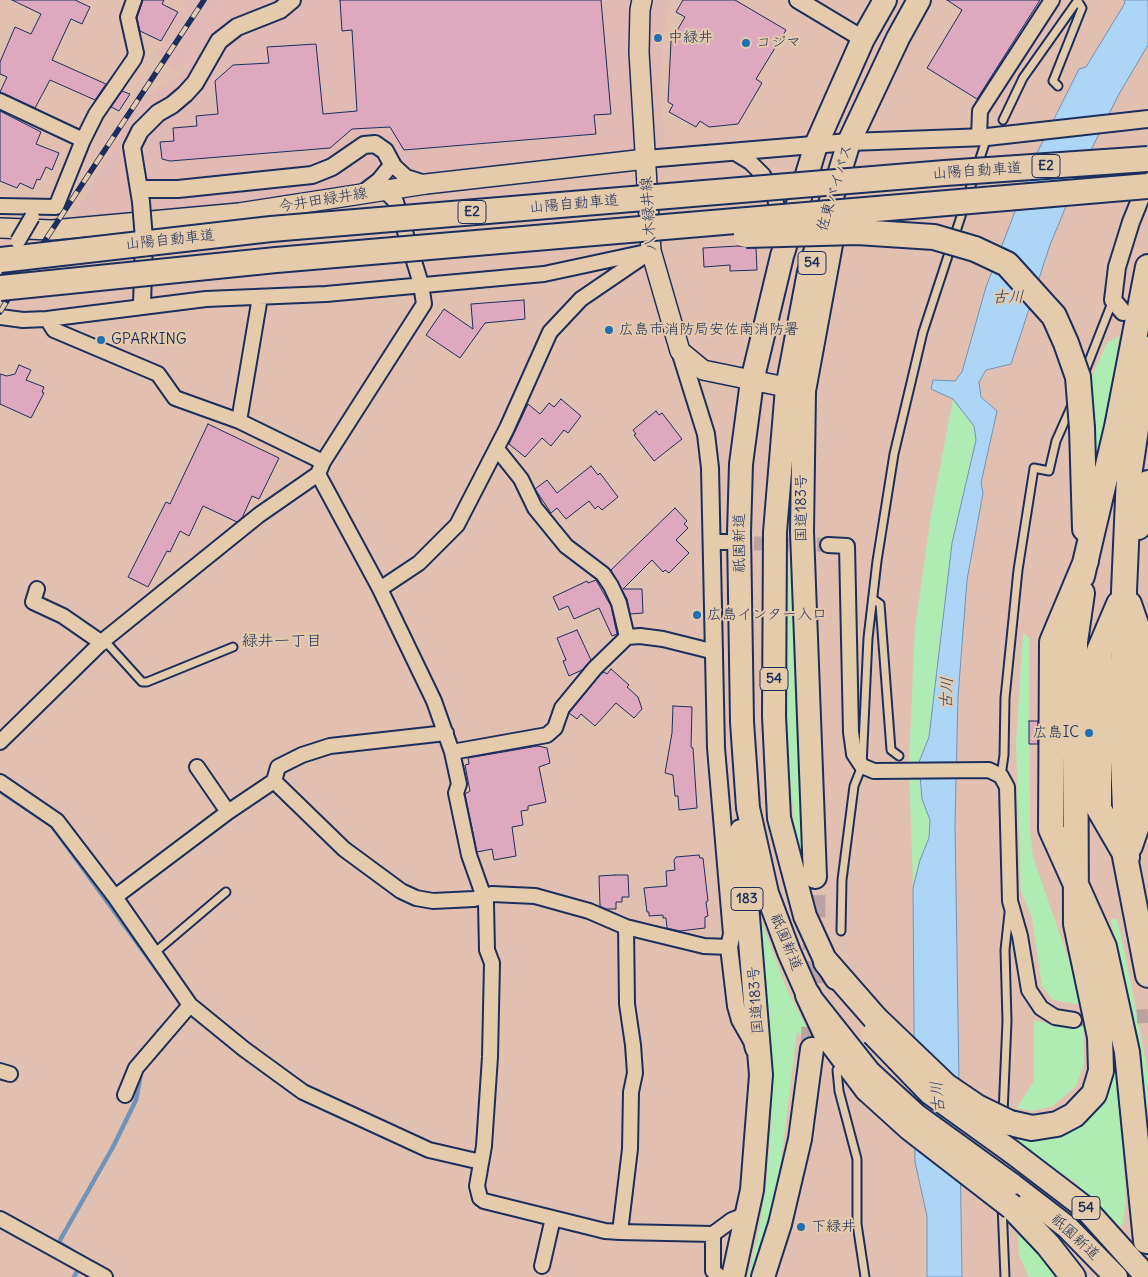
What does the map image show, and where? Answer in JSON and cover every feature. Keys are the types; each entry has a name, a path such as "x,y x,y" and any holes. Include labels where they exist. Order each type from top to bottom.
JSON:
{"highway":[{"name":"佐東バイパス","path":"752,381 782,256 816,145 863,39 885,0"},
{"name":"佐東バイパス","path":"849,142 898,38 919,0"},
{"name":"国道183号","path":"815,877 795,389 849,142"},
{"path":"945,173 1148,148"},
{"name":"山陽自動車道","path":"0,260 271,229 1148,158"},
{"name":"山陽自動車道","path":"0,288 276,260 1148,186"},
{"path":"503,241 857,232 934,237 975,249 1007,264 1054,316 1078,377 1082,428 1086,562 1038,642 1035,823 1076,884 1104,947 1127,1052 1146,1241"},
{"path":"826,962 874,1026 946,1086 977,1107 1010,1123 1032,1128 1056,1124 1074,1115 1094,1094 1101,1071 1100,1037 1076,924 1075,642 1086,562 1117,427 1148,267"},
{"path":"1127,857 1145,802 1145,650 1124,591 1129,476 1148,349"},
{"name":"祇園新道","path":"752,381 740,464 742,722 748,808 767,892 789,952 808,995"},
{"name":"祇園新道","path":"795,389 775,532 774,716 779,818 805,916 826,962"},
{"path":"1148,483 1110,652 1110,799 1127,857 1148,975"},
{"path":"1124,591 1148,632"},
{"name":"国道183号","path":"733,1277 752,1190 761,1075 740,826 742,722"},
{"path":"1127,857 1148,818"},
{"path":"808,995 827,1036 910,1128 1008,1173 1048,1245 1073,1277"},
{"name":"祇園新道","path":"874,1026 930,1093 1008,1173 1067,1227 1116,1277"},
{"path":"764,1277 780,1224 800,1139 812,1049"},
{"name":"祇園新道","path":"1008,1173 1084,1207 1147,1277"}],"main road":[{"name":"八木緑井線","path":"642,0 639,52 651,251 680,352"},
{"name":"今井田緑井線","path":"0,228 52,230 239,213 362,194 395,193 426,184 646,159"},
{"path":"680,352 703,370 795,389"}],"street":[{"path":"0,206 35,213 56,207 83,140 96,114 134,59 136,52 128,17 134,0"},
{"path":"142,305 144,239 140,195 132,162 132,147 140,131 158,113 172,105 195,83 219,41 236,27 280,10 292,0"},
{"path":"798,0 863,39"},
{"path":"992,132 980,111 1052,0"},
{"path":"0,101 83,140"},
{"path":"646,159 1148,119"},
{"path":"140,195 178,189 312,175 332,167 364,145 375,144 385,150 392,164 406,177 426,184"},
{"path":"732,151 750,162 763,175 769,185 779,211 782,256"},
{"path":"362,194 379,180 392,164"},
{"path":"1118,306 1117,267 1131,222 1148,180"},
{"path":"0,742 103,642 259,514 320,468 424,304 421,284 395,193"},
{"path":"0,271 35,213"},
{"path":"0,317 23,320 47,319 142,305 206,299 326,294 544,274 651,251"},
{"path":"380,589 419,563 457,525 530,379 550,332 581,299 651,251"},
{"path":"239,421 260,297"},
{"path":"47,319 54,330 158,374 175,398 239,421 320,468 380,589 434,701 446,733 459,784 456,793 469,855 473,871 484,896 487,950 492,963 490,1057 484,1146 480,1162 477,1192 484,1201 605,1231 620,1232 713,1234 732,1220 747,1214"},
{"path":"680,352 706,434 719,542 715,652 716,748 732,934 729,947 736,1006 740,1020 752,1041 761,1075"},
{"path":"496,449 521,479 535,508 566,546 603,574 620,603 627,638"},
{"path":"828,545 847,546 851,732 854,754 868,769 989,770 1001,776 1007,787 1010,901 1020,936 1029,990 1040,1008 1055,1017 1074,1020"},
{"path":"37,589 33,602 63,616 103,642"},
{"path":"452,752 547,736 555,728 562,708 595,668 627,638 640,636 663,639 715,652"},
{"path":"115,898 228,812 274,781 278,767 330,746 446,733"},
{"path":"197,767 228,812"},
{"path":"274,781 344,849 401,891 416,898 434,901 474,899 492,894 535,896 589,911 626,927 704,946 729,947"},
{"path":"0,782 58,821 190,1005 303,1092 429,1150 480,1162"},
{"path":"620,1232 630,1149 631,1092 634,1073 627,1004 626,927"},
{"path":"125,1095 136,1068 190,1005"},
{"path":"542,1266 553,1218"},
{"path":"0,1219 106,1277"},
{"path":"713,1234 713,1271 720,1277"}],"lane":[{"path":"841,931 842,880 854,786 868,769 868,638 873,598 894,454 923,332 992,132 1023,78 1078,0 1082,8 1052,80 1058,86"},
{"path":"1001,776 1004,755 1005,698 1018,570 1034,468 1049,471 1056,441 1118,306"},
{"path":"873,598 880,604 891,750 899,756"},
{"path":"103,642 142,682 147,682 233,647"},
{"path":"153,954 226,892"},
{"path":"1005,1277 1008,1173 1005,950 1010,901"},
{"path":"837,1070 840,1091 857,1159 857,1224 865,1277"}],"shaded area":[{"path":"186,0 220,0 180,73 155,55"},
{"path":"222,0 668,0 659,80 667,163 62,236 140,101 181,74"}],"green space":[{"path":"1119,336 1109,410 1099,458 1090,457 1089,383 1107,343"},
{"path":"953,399 974,426 976,440 952,543 929,737 919,762 922,799 930,820 929,838 920,860 913,888 909,762 915,628 931,515"},
{"path":"793,503 802,678 803,869 796,840 788,754 789,504"},
{"path":"1023,633 1029,638 1030,830 1033,857 1078,987 1081,1005 1053,1000 1042,986 1032,918 1021,891 1016,742"},
{"path":"755,906 788,992 814,1042 797,1032 779,1177 755,1277 748,1277 759,1230 767,1178 771,1126 770,1057 766,998"},
{"path":"1111,919 1117,919 1148,1074 1148,1165 1122,976"},
{"path":"1034,1020 1062,1027 1083,1026 1084,1063 1076,1086 1053,1106 1032,1111 1017,1108 1034,1081"},
{"path":"1108,1068 1115,1069 1122,1140 1126,1201 1122,1228 1076,1183 1016,1142 1022,1134 1047,1134"},
{"path":"1018,1228 1060,1277 1029,1277 1019,1255"}],"water":[{"name":"古川","path":"1124,0 1148,0 1148,45 1119,94 1081,170 1050,245 1011,364 986,370 979,382 981,397 997,411 981,483 983,493 967,580 958,697 955,824 962,1277 927,1277 927,1216 915,1162 913,888 920,860 929,838 930,820 922,799 919,762 929,737 952,543 976,440 974,426 953,399 931,389 933,380 955,381 962,372 986,287 1039,149 1079,69 1086,67 1125,3"}],"building":[{"path":"12,0 75,0 90,7 82,24 71,19 52,60 106,84 95,100 50,80 35,108 0,92 7,77 0,74 0,62 15,27 31,34 41,14"},
{"path":"143,0 164,0 162,4 178,12 161,41 140,31 137,18"},
{"path":"340,0 601,0 611,114 594,115 596,134 404,150 390,127 352,129 330,148 170,161 162,159 160,142 174,141 173,128 197,126 196,116 218,114 215,81 233,65 269,63 267,47 316,44 323,114 357,111 352,30 342,31"},
{"path":"683,0 735,0 786,30 756,79 762,83 738,124 709,127 700,121 696,127 669,112 673,105 668,102 671,41 685,17 676,12"},
{"path":"947,0 1040,0 977,99 927,68 962,10"},
{"path":"122,91 130,94 119,111 111,107"},
{"path":"0,111 41,132 36,144 59,153 52,170 46,167 40,180 37,179 33,189 20,183 17,188 0,181"},
{"path":"738,246 756,248 757,270 730,271 730,265 704,267 703,248"},
{"path":"524,300 525,319 485,323 460,358 426,335 444,309 473,329 471,304"},
{"path":"19,365 31,370 26,380 44,387 42,392 44,393 31,418 0,404 0,374 7,376 15,374"},
{"path":"561,399 581,416 568,433 564,430 551,446 542,438 525,457 509,444 528,404 540,414 549,403 554,407"},
{"path":"656,411 659,415 662,413 682,439 654,461 634,435 636,434 633,430"},
{"path":"208,424 279,458 259,499 252,496 242,518 237,522 203,506 189,536 180,531 170,552 167,551 148,587 128,577 166,502 170,504"},
{"path":"591,466 598,475 600,473 618,497 602,510 598,506 595,509 589,501 566,519 557,508 551,513 535,489 547,480 557,493"},
{"path":"675,508 687,521 684,524 688,528 676,540 689,553 669,573 665,570 663,572 652,560 623,589 642,589 643,613 630,614 627,599 611,570"},
{"path":"596,580 611,606 617,634 612,636 599,608 574,619 568,606 559,610 553,597 587,581 588,583"},
{"path":"577,630 591,660 582,670 569,676 563,661 566,660 557,638"},
{"path":"611,669 629,685 627,687 638,697 642,709 634,718 616,703 595,726 581,714 577,719 569,713 601,674 604,672 607,674"},
{"path":"673,706 692,707 691,747 693,748 697,808 679,810 678,796 675,796 673,775 665,773 672,733"},
{"path":"1029,721 1038,721 1038,744 1029,744"},
{"path":"538,746 547,748 550,763 539,767 546,802 528,806 528,810 521,811 523,825 512,827 516,856 494,860 492,849 477,852 465,794 470,791 465,765 469,764 468,758"},
{"path":"699,855 700,858 703,858 708,901 706,902 708,916 705,917 705,928 680,931 667,928 666,918 663,918 663,915 649,916 644,888 667,886 666,871 675,870 674,860 676,857"},
{"path":"628,875 629,897 622,897 622,902 616,902 616,909 606,909 600,906 599,876"}],"waterway":[{"path":"0,791 52,826 170,988"},
{"path":"84,1259 59,1242 113,1147 136,1100 141,1073"},
{"path":"74,1277 79,1268"}],"tunnel":[{"path":"733,543 828,545"},
{"path":"812,1049 815,877"},
{"path":"1074,1020 1148,1016"},
{"path":"1146,1241 1148,1262"}],"railway":[{"path":"0,312 204,0"}],"place":[{"name":"中緑井","path":"658,38"},
{"name":"コジマ","path":"746,43"},
{"name":"広島市消防局安佐南消防署","path":"609,330"},
{"name":"GPARKING","path":"101,340"},
{"name":"広島インター入口","path":"697,615"},
{"name":"広島IC","path":"1089,733"},
{"name":"下緑井","path":"801,1227"}],"district":[{"name":"緑井一丁目","path":"282,641"}]}
